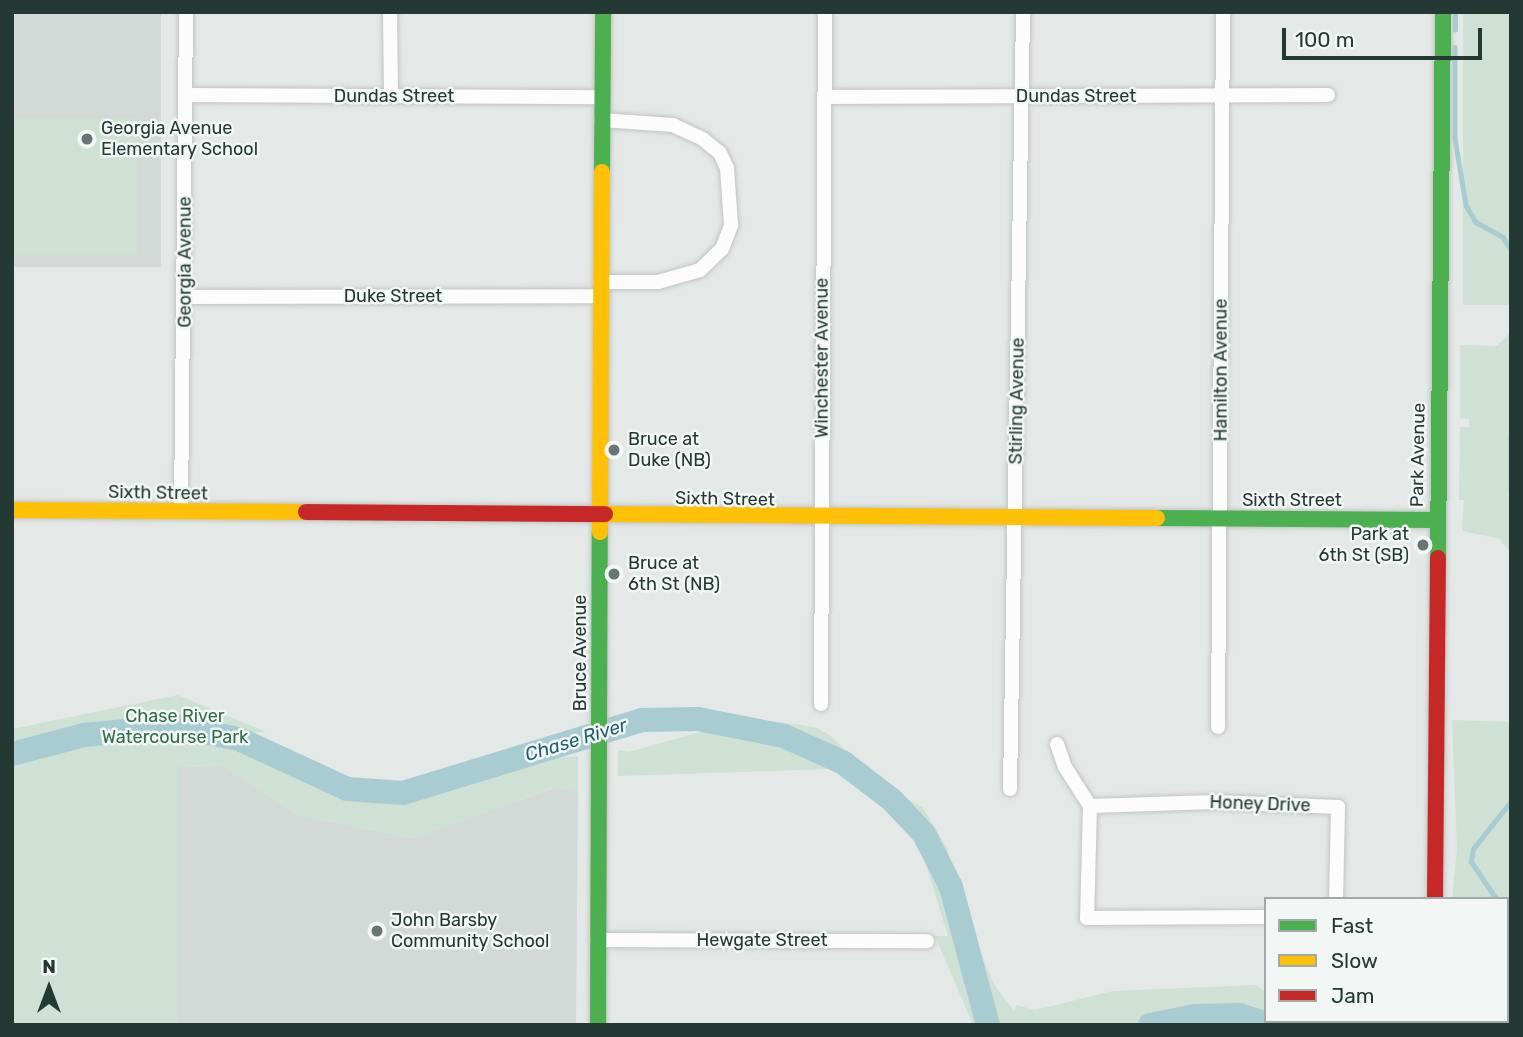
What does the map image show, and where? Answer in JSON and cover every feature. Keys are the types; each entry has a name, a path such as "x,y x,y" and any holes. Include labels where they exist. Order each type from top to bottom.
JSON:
{"street":[{"name":"Georgia Avenue","path":"181,512 186,12"},
{"path":"390,12 391,96"},
{"name":"Bruce Avenue","path":"598,1025 603,12"},
{"name":"Winchester Avenue","path":"821,704 825,12"},
{"name":"Stirling Avenue","path":"1010,789 1023,12"},
{"name":"Hamilton Avenue","path":"1218,727 1223,12"},
{"name":"Park Avenue","path":"1435,897 1443,12"},
{"name":"Dundas Street","path":"185,95 603,97"},
{"name":"Dundas Street","path":"824,97 1328,95"},
{"path":"601,120 673,125 703,139 720,153 727,168 731,225 722,249 700,270 658,282 601,289"},
{"name":"Duke Street","path":"185,297 601,289"},
{"name":"Sixth Street","path":"12,510 821,519 1437,520"},
{"path":"1057,744 1090,806 1087,918 1264,917"},
{"name":"Honey Drive","path":"1090,806 1214,802 1338,807 1336,897"},
{"name":"Hewgate Street","path":"597,940 927,941"}],"shaded area":[{"name":"Georgia Avenue Elementary School","path":"12,12 161,12 161,267 12,267"},
{"name":"John Barsby Community School","path":"222,766 297,815 412,838 557,787 578,792 576,1025 176,1025 178,767"}],"green space":[{"path":"1463,12 1511,12 1511,305 1463,305"},
{"path":"12,118 138,118 138,255 12,255"},
{"path":"1511,332 1511,554 1500,539 1462,531 1464,500 1459,500 1460,427 1469,427 1469,419 1460,418 1460,345 1497,346"},
{"name":"Chase River Watercourse Park","path":"178,695 266,732 239,733 347,787 429,796 456,788 503,763 578,756 578,792 556,787 413,838 297,815 222,766 178,767 177,1025 12,1025 12,729"},
{"path":"750,718 815,727 831,736 875,779 923,808 947,848 973,936 995,986 1015,1012 1016,1005 1035,1010 1113,991 1256,985 1264,991 1264,1023 1309,1025 973,1025 935,936 948,936 916,832 830,769 618,776 618,750 629,752"},
{"path":"1452,720 1511,722 1511,1025 1451,1025 1509,1023 1509,897 1452,897 1457,848"}],"waterway":[{"path":"1455,12 1455,30"},
{"path":"1455,47 1455,138 1466,205 1476,222 1503,237 1511,250"},
{"path":"1511,437 1511,488"},
{"name":"Chase River","path":"12,754 84,735 175,726 239,739 347,789 403,793 642,720 698,719 784,736 844,763 892,800 924,834 951,887 988,1025"},
{"path":"1495,897 1471,862 1473,849 1511,801"},
{"name":"Chase River","path":"1150,1025 1195,1016 1239,1015 1269,1025"}],"traffic: fast":[{"path":"602,172 603,12"},
{"path":"1438,558 1443,12"},
{"path":"1157,518 1437,520"},
{"path":"598,1025 600,532"}],"traffic: slow":[{"path":"600,532 602,172"},
{"path":"12,510 306,512"},
{"path":"605,514 1157,518"}],"traffic: jam":[{"path":"306,512 605,514"},
{"path":"1435,897 1438,558"}],"place":[{"name":"Georgia Avenue Elementary School","path":"87,139"},
{"name":"Bruce at Duke (NB)","path":"614,450"},
{"name":"Park at 6th St (SB)","path":"1423,545"},
{"name":"Bruce at 6th St (NB)","path":"614,574"},
{"name":"John Barsby Community School","path":"377,931"}]}
